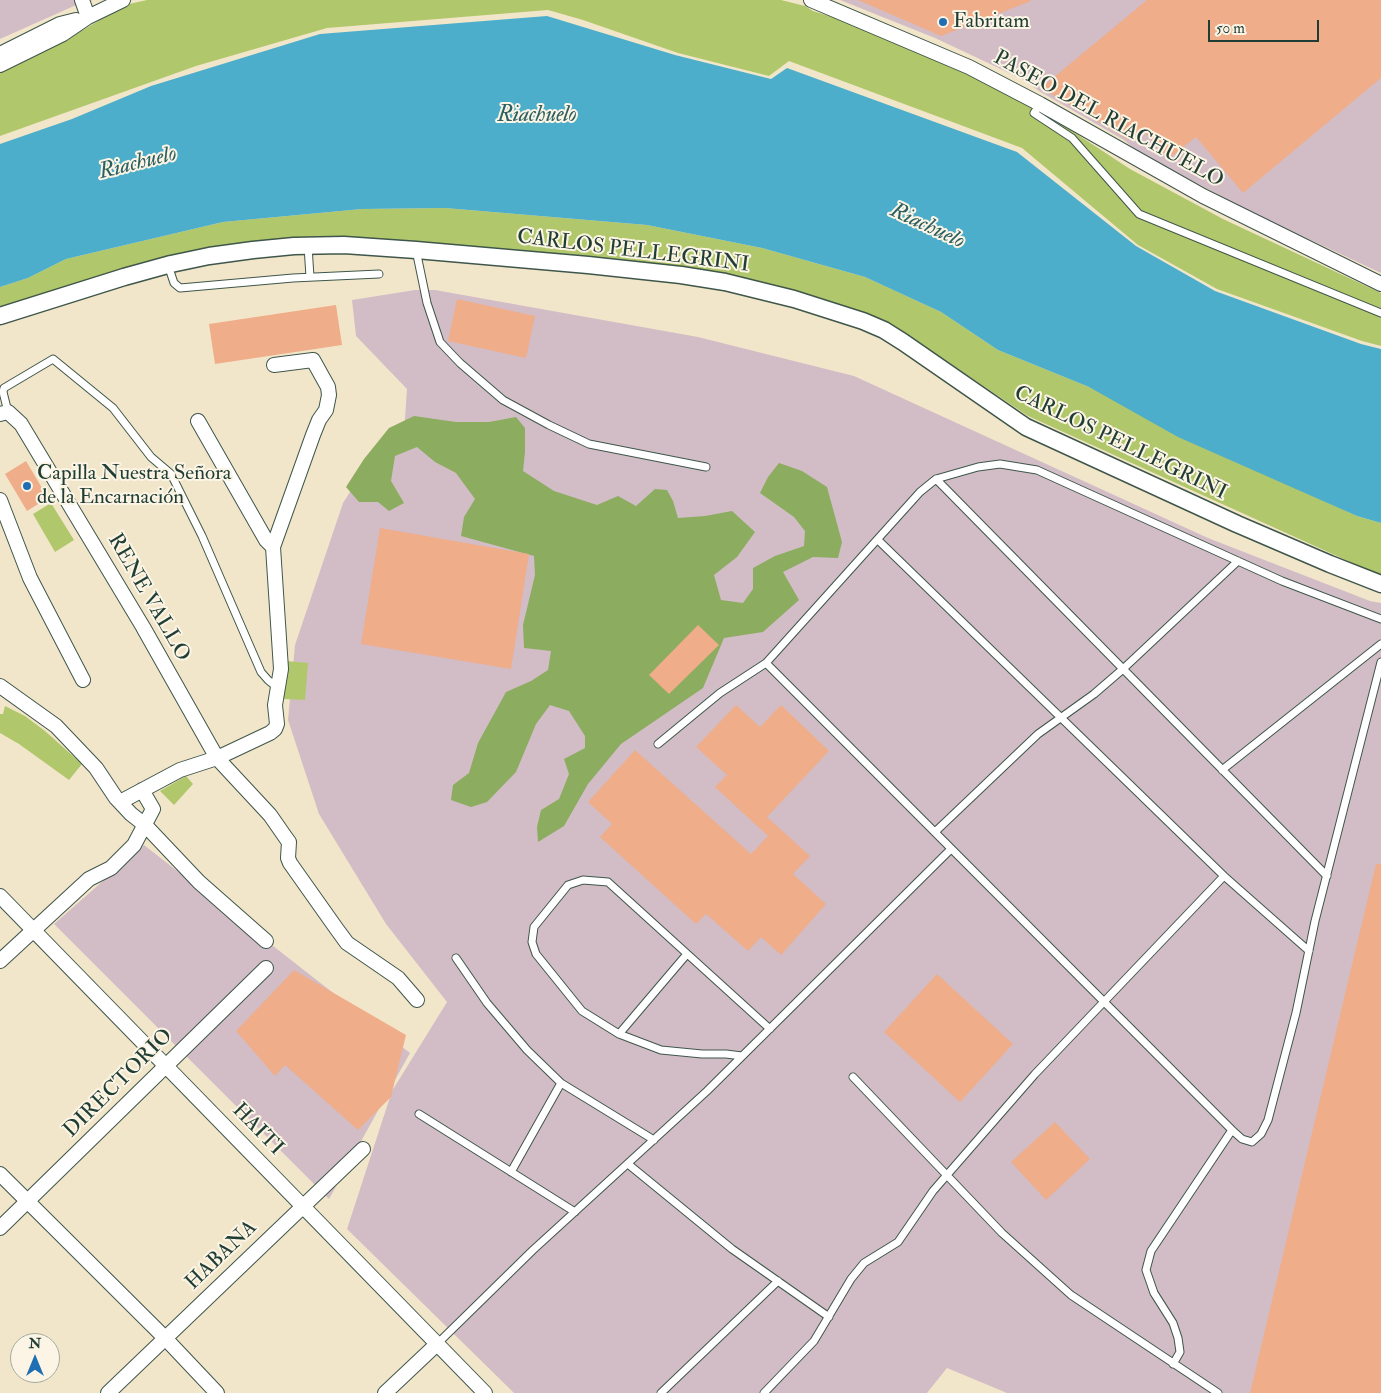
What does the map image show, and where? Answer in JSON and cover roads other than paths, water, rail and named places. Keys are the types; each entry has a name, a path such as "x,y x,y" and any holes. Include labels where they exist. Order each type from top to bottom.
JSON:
{"street":[{"path":"82,0 88,17"},
{"path":"0,65 63,34 88,17 123,0"},
{"name":"PASEO DEL RIACHUELO","path":"811,0 969,67 1040,104 1204,196 1381,284"},
{"path":"0,54 60,24 88,17"},
{"name":"CARLOS PELLEGRINI","path":"0,316 168,265 209,256 253,250 308,246 344,245 416,250 588,265 681,275 725,282 794,299 863,321 884,330 1026,427 1237,524 1381,584"},
{"path":"120,802 189,766 216,758 270,733 277,724 275,705 281,677 273,547 313,435 319,420 326,410 329,394 328,387 313,360 274,365"},
{"name":"RENE VALLO","path":"4,413 21,424 143,627 216,758 270,815 289,842 288,858 290,863 347,943 398,978 417,1000"},
{"path":"198,421 266,540 273,547"},
{"path":"0,500 30,578 83,680"},
{"path":"0,686 56,726 96,768 131,814 145,825 199,882 266,941"},
{"path":"0,962 89,879 112,868 138,839 153,808 142,790"},
{"name":"HAITI","path":"0,896 485,1393"},
{"name":"DIRECTORIO","path":"0,1228 266,968"},
{"name":"HABANA","path":"108,1393 363,1149"},
{"path":"0,1174 165,1338 217,1393"},
{"path":"384,1393 437,1344"}],"lane":[{"path":"1040,104 1034,113 1072,138 1139,214 1381,313"},
{"path":"308,246 310,277"},
{"path":"416,250 427,303 440,342 460,363 503,400 588,444 706,467"},
{"path":"168,265 174,283 180,288 310,277 379,274"},
{"path":"4,413 4,388 53,359 113,408 151,457 171,474 174,479 232,602 261,672 279,689"},
{"path":"658,744 720,693 766,663 920,492 936,479 978,466 1000,464 1037,470 1282,581 1381,620"},
{"path":"936,479 1327,876"},
{"path":"878,540 1224,876 1309,951"},
{"path":"935,832 1038,734 1094,694 1123,669 1238,561"},
{"path":"1222,770 1381,644"},
{"path":"766,663 1232,1130 1242,1139 1252,1142 1261,1134 1268,1120 1296,1013 1327,876 1381,662"},
{"path":"437,1344 575,1212 708,1091 951,849"},
{"path":"764,1393 814,1341 855,1274 864,1263 898,1242 934,1190 1035,1074 1224,876"},
{"path":"742,1056 661,1050 620,1034 582,1011 536,954 532,942 534,927 568,885 584,880 608,882 770,1029"},
{"path":"620,1034 687,954"},
{"path":"456,958 487,1003 527,1050 562,1083 654,1140"},
{"path":"853,1077 1002,1233 1071,1295 1218,1393"},
{"path":"511,1172 562,1083"},
{"path":"419,1114 575,1212"},
{"path":"1173,1364 1180,1352 1178,1338 1173,1323 1154,1293 1146,1270 1151,1251 1232,1130"},
{"path":"628,1164 732,1249 829,1317"},
{"path":"661,1393 778,1282"}],"water":[{"name":"Riachuelo","path":"547,16 675,55 771,79 787,68 1017,152 1136,246 1215,291 1361,344 1381,349 1381,523 1357,516 1178,437 1089,387 998,350 941,312 865,277 762,248 647,225 445,208 362,209 223,222 66,259 28,278 0,287 0,144 72,119 151,86 320,34"}],"place":[{"name":"Fabritam","path":"943,22"},
{"name":"Capilla Nuestra Señora de la Encarnación","path":"27,486"}]}
